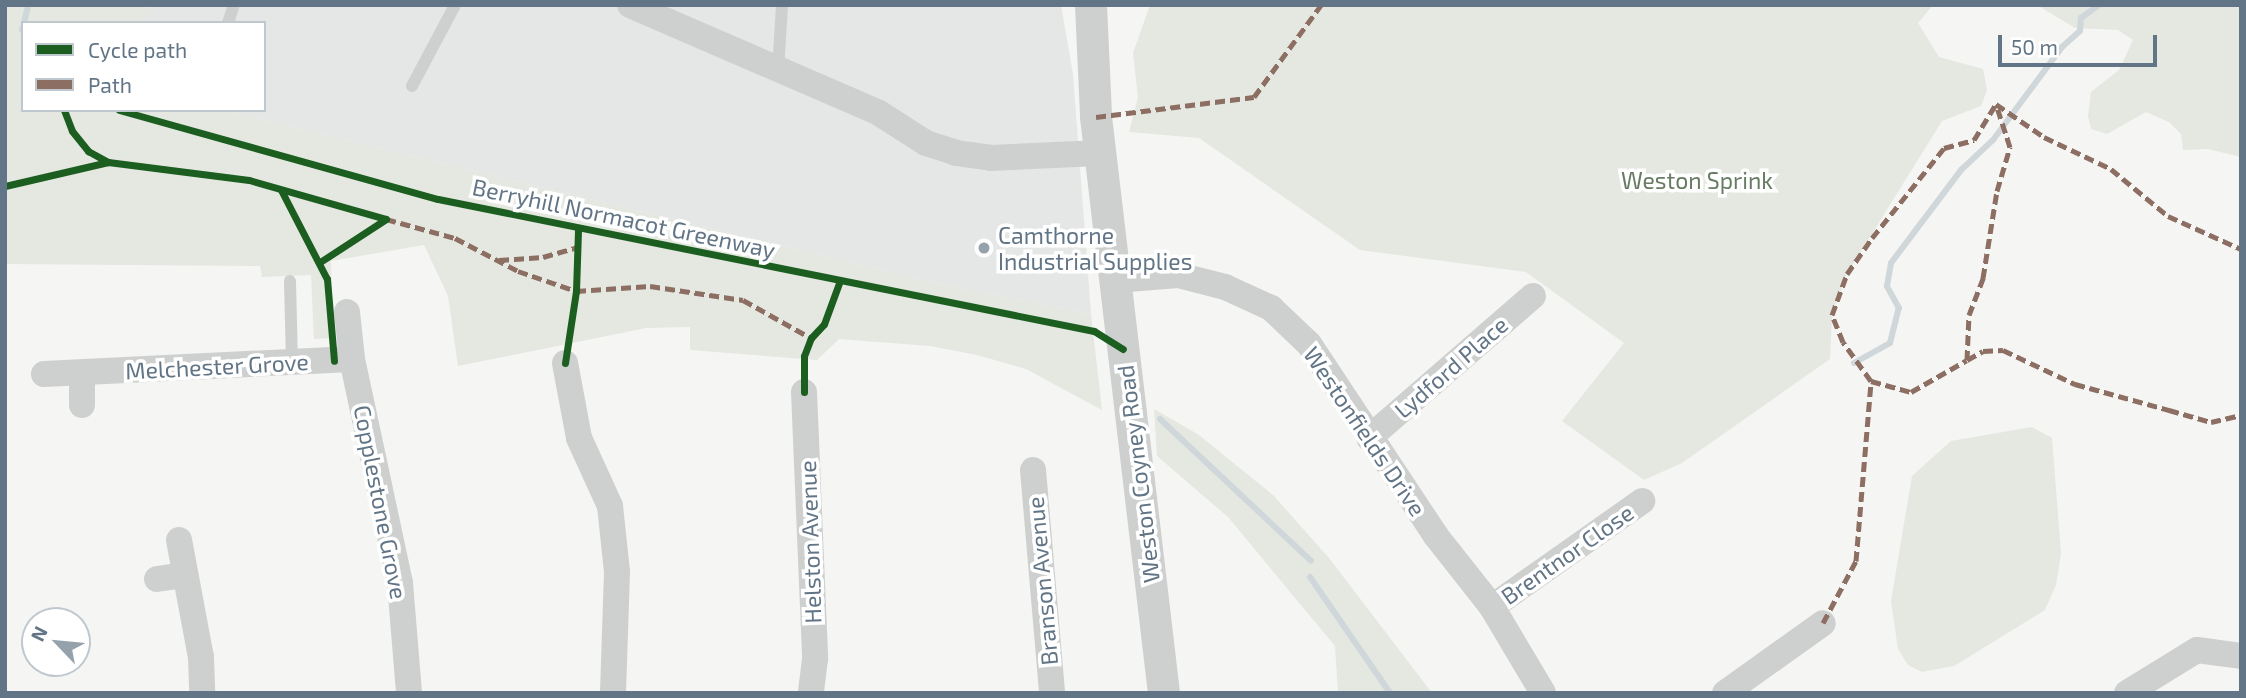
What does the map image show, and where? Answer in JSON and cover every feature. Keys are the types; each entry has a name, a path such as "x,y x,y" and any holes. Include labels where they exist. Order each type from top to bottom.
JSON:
{"street":[{"path":"630,5 879,113 926,143 956,153 990,158 1100,153"},
{"name":"Weston Coyney Road","path":"1091,5 1100,153 1164,693"},
{"name":"Westonfields Drive","path":"1116,280 1178,275 1226,287 1271,308 1308,344 1369,438 1492,607 1543,693"},
{"name":"Lydford Place","path":"1369,438 1533,296"},
{"name":"Copplestone Grove","path":"347,312 352,359 400,583 409,693"},
{"name":"Melchester Grove","path":"44,374 352,359"},
{"path":"565,363 579,438 610,506 617,572 613,693"},
{"path":"82,373 82,405"},
{"name":"Helston Avenue","path":"804,392 816,659 811,693"},
{"name":"Branson Avenue","path":"1033,470 1052,693"},
{"name":"Brentnor Close","path":"1492,607 1642,501"},
{"path":"179,540 201,657 202,693"},
{"path":"157,579 184,575"},
{"path":"1725,693 1805,627"},
{"path":"2127,693 2197,650 2240,647"}],"lane":[{"path":"412,86 455,5"},
{"path":"778,71 782,5"},
{"path":"290,281 292,362"}],"shaded area":[{"path":"148,5 1061,5 1073,74 1091,314 948,286 231,112 266,112 266,21 144,21"}],"green space":[{"path":"5,5 148,5 144,21 21,21 21,112 231,112 948,286 1091,314 1102,410 1026,369 977,355 930,346 839,339 817,360 690,350 690,327 646,328 458,366 448,296 424,245 331,261 333,338 314,339 311,275 262,277 260,266 5,264"},
{"name":"Weston Sprink","path":"1150,5 1933,5 1918,23 1939,57 1983,69 1987,90 1981,106 1942,121 1847,274 1832,315 1830,359 1682,463 1644,480 1562,421 1624,343 1526,272 1360,250 1199,138 1129,132 1138,98 1133,53"},
{"path":"2037,5 2241,5 2241,157 2208,149 2183,150 2181,134 2169,122 2146,112 2107,134 2091,129 2088,116 2091,92 2119,70 2133,40 2118,30 2075,28"},
{"path":"1154,409 1199,435 1274,496 1329,558 1432,693 1338,693 1335,646 1228,517 1157,456"},
{"path":"2032,427 2052,438 2061,553 2056,585 2045,610 1954,666 1922,672 1908,665 1898,649 1891,601 1912,476 1951,441"}],"waterway":[{"path":"24,21 28,5"},
{"path":"1854,363 1890,343 1899,308 1887,286 1891,263 1961,170 1993,140 2062,47 2080,31 2081,18 2099,5"},
{"path":"1160,419 1311,561"},
{"path":"1310,577 1390,693"}],"marked path":[{"path":"1096,117 1254,97 1321,5"},
{"path":"1996,104 2044,137 2111,169 2168,216 2241,249"},
{"path":"1871,381 1911,392 1967,360 1969,315 1983,278 1997,191 2010,147 1996,104"},
{"path":"1823,623 1856,561 1871,381 1843,342 1832,315 1847,274 1872,238 1944,148 1974,140 1996,104"},
{"path":"386,219 455,238 518,271 576,291 650,286 743,300 811,338"},
{"path":"499,260 543,257 577,247"},
{"path":"1967,360 1983,351 2003,350 2075,384 2211,422 2241,415"}],"cycle path":[{"path":"65,112 72,131 88,151 108,162 249,180 386,219 320,262"},
{"name":"Berryhill Normacot Greenway","path":"126,112 438,199 1094,331 1123,349"},
{"path":"5,186 108,162"},
{"path":"281,190 327,279 334,361"},
{"name":"Berryhill Normacot Greenway","path":"565,363 576,291 578,230"},
{"path":"804,392 804,356 811,338 824,324 839,283"}],"place":[{"name":"Camthorne Industrial Supplies","path":"984,248"}]}
